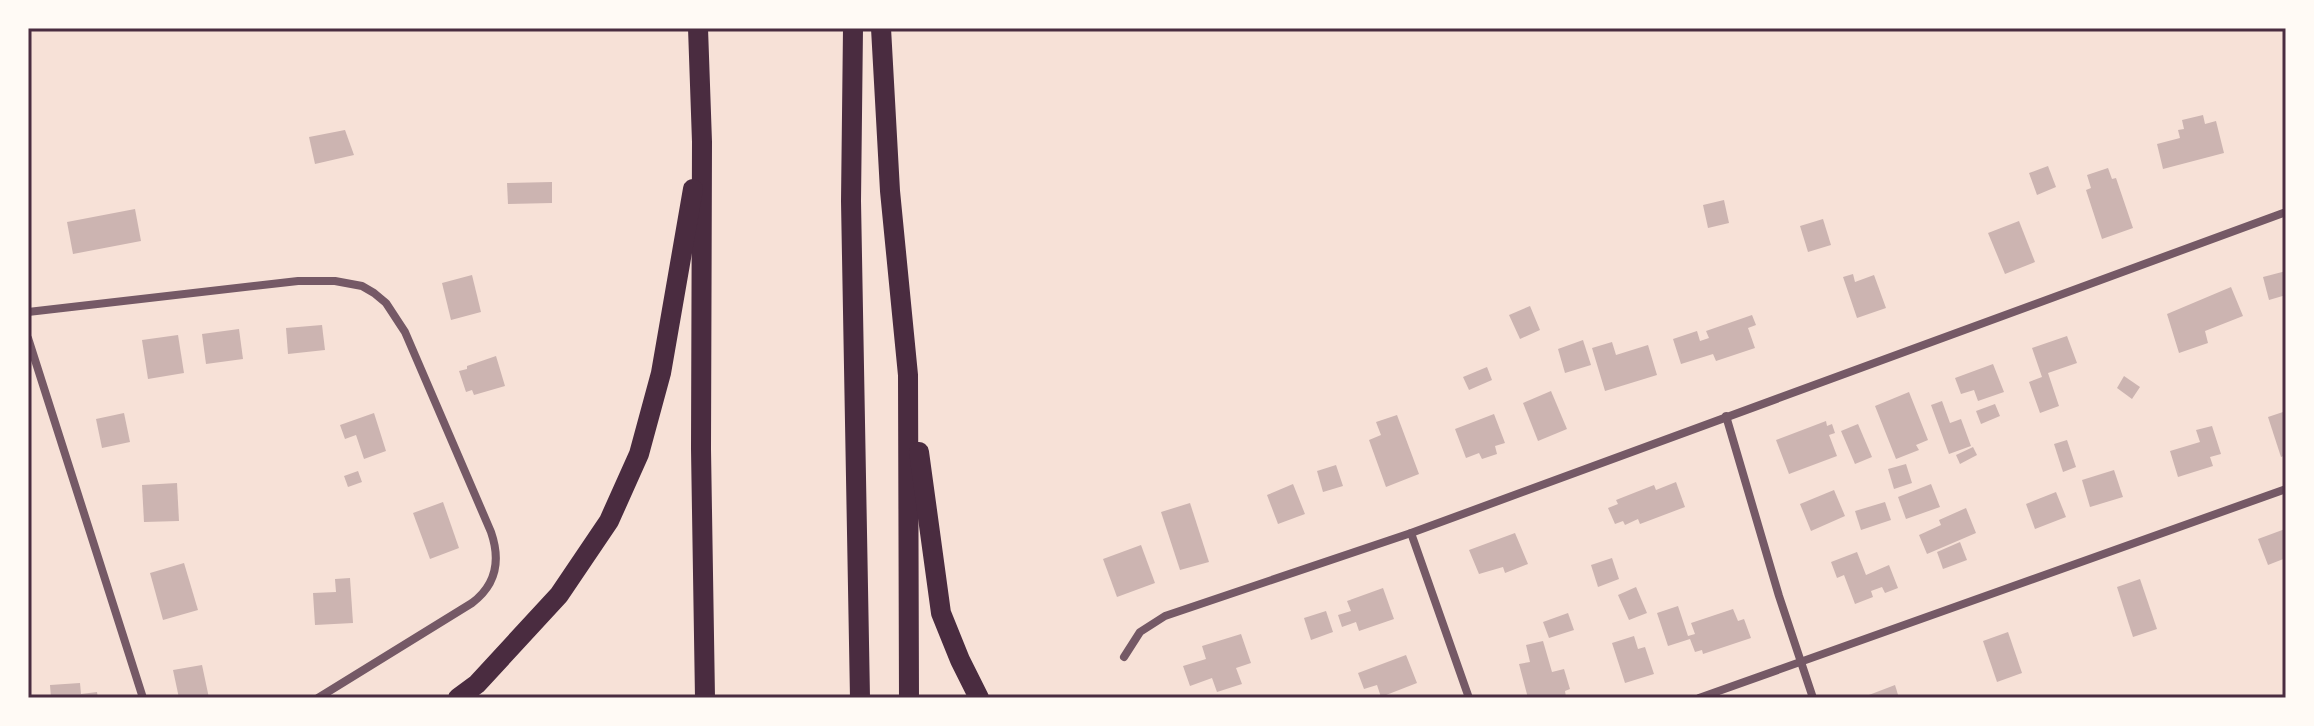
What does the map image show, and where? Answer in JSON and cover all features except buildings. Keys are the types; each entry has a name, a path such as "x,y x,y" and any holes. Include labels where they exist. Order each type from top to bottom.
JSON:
{"highway":[{"path":"698,28 702,142 701,449 705,698"},
{"path":"853,28 851,201 860,698"},
{"path":"881,28 890,191 908,375 941,613 979,698"},
{"path":"458,698 477,684 559,595 609,521 639,454 661,373 702,142"},
{"path":"908,375 909,698"}],"street":[{"path":"1124,657 1140,632 1165,616 1411,533 2286,212"},
{"path":"28,312 298,281 335,281 362,286 386,303 405,332 491,532 496,559 492,581 472,603 318,698"},
{"path":"28,338 143,698"},
{"path":"1726,416 1813,698"},
{"path":"1699,698 2286,489"},
{"path":"1411,533 1469,698"}]}
